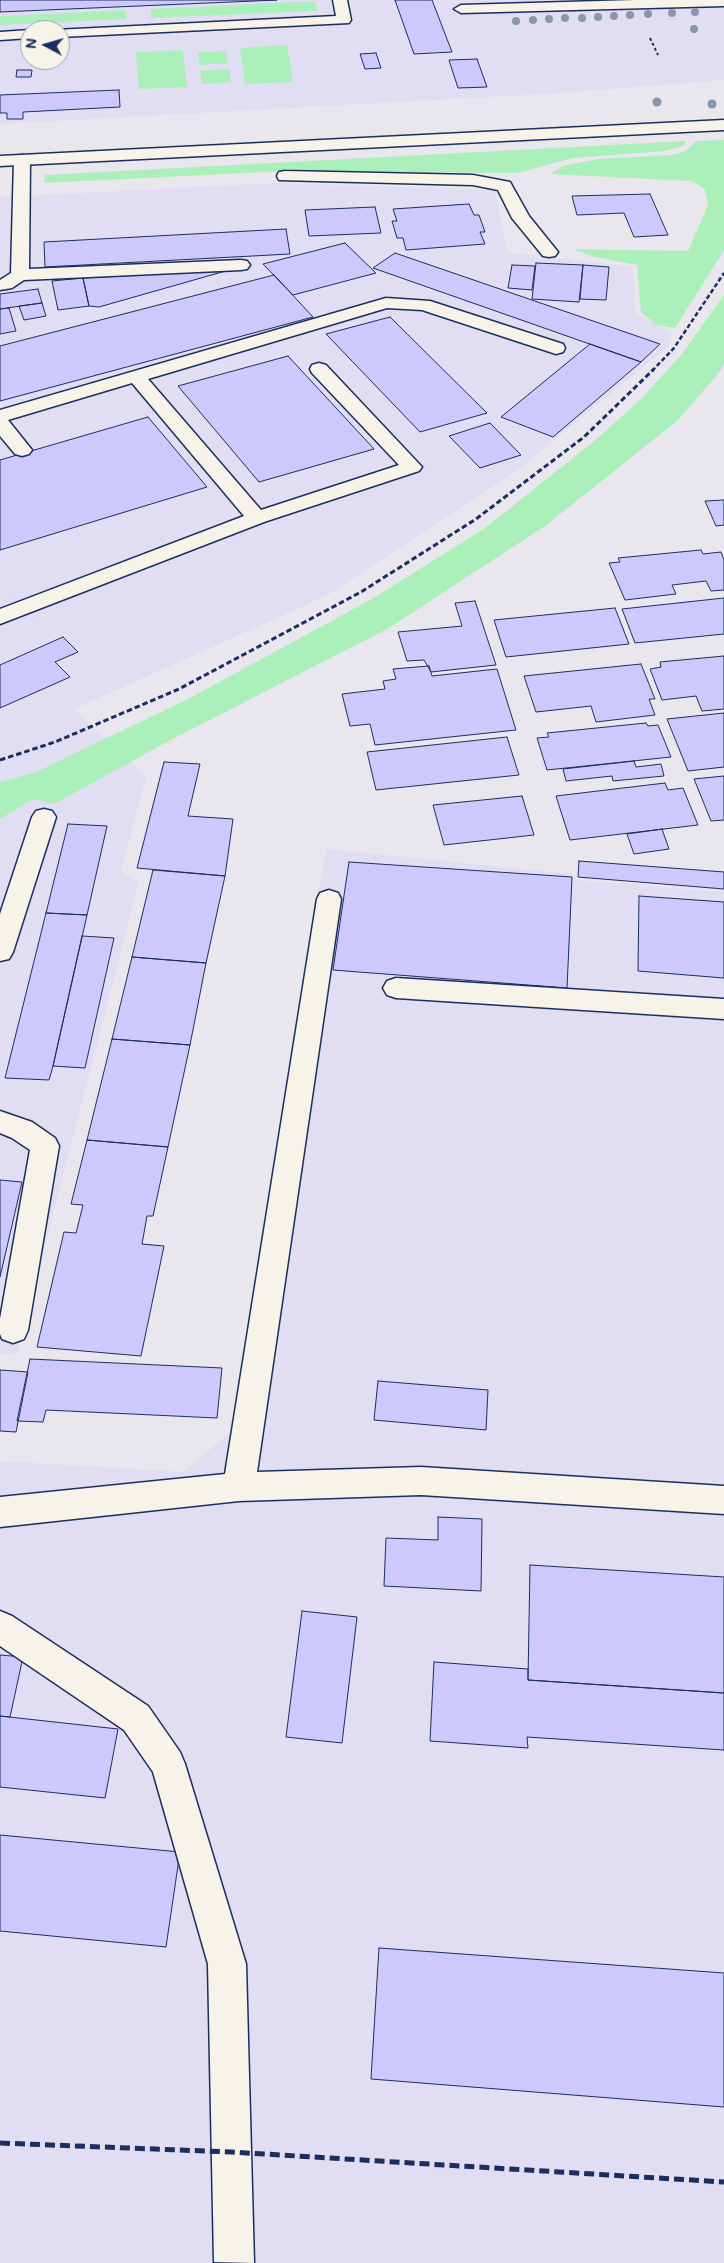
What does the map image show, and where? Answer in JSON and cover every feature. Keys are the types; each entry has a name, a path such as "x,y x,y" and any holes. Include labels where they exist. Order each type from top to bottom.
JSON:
{"street":[{"path":"70,33 344,20 340,0"},
{"path":"461,9 623,2 724,2"},
{"path":"0,36 20,35"},
{"path":"0,161 724,125"},
{"path":"20,276 22,160"},
{"path":"285,176 473,180 504,186 520,218 549,252"},
{"path":"0,285 6,284 20,276 241,265"},
{"path":"0,416 386,303 424,304 556,348"},
{"path":"0,617 257,518 412,467 319,369"},
{"path":"136,376 257,518"},
{"path":"0,423 22,450"},
{"path":"0,952 11,884 44,818"},
{"path":"239,1487 329,899"},
{"path":"396,988 724,1009"},
{"path":"0,1122 22,1130 45,1146 13,1330"},
{"path":"0,1512 239,1487 421,1481 724,1500"},
{"path":"0,1626 136,1718 168,1764 227,1964 234,2262"}],"shaded area":[{"path":"0,0 724,0 724,80 561,93 0,124"},
{"path":"278,183 495,190 507,252 633,267 635,313 671,332 669,346 516,471 326,596 74,709 146,777 121,871 139,882 17,1354 0,1355 0,197"},
{"path":"326,849 573,874 576,880 724,892 724,2263 0,2263 0,1461 183,1472 232,1431"}],"green space":[{"path":"315,1 318,11 151,18 151,9"},
{"path":"126,10 126,19 70,22 70,20 20,20 20,24 0,25 0,16"},
{"path":"287,45 293,82 245,84 240,48"},
{"path":"183,50 187,87 139,89 136,52"},
{"path":"226,51 228,63 200,65 198,52"},
{"path":"229,69 231,82 202,84 200,71"},
{"path":"724,140 724,250 675,328 656,325 641,312 637,265 594,257 573,249 688,251 708,205 705,189 691,181 550,174 563,166 599,159 672,155 686,151 696,141"},
{"path":"686,141 683,146 664,151 573,158 518,173 285,171 44,183 45,175"},
{"path":"724,295 724,365 718,374 677,421 545,526 389,628 165,743 54,804 33,799 0,819 0,782 34,773 188,699 370,600 485,528 592,443 641,399 681,355"}],"building":[{"path":"0,0 277,0 0,12"},
{"path":"395,0 432,0 452,52 414,54"},
{"path":"376,53 381,68 365,69 360,54"},
{"path":"477,59 487,87 458,88 449,60"},
{"path":"17,70 32,70 31,77 16,77"},
{"path":"119,90 120,107 23,112 23,119 7,119 7,113 0,113 0,95"},
{"path":"650,194 668,235 634,237 624,213 577,215 572,196"},
{"path":"469,204 474,215 479,215 485,232 480,232 485,244 406,250 403,238 397,238 392,221 397,221 393,209"},
{"path":"375,207 381,233 309,236 305,210"},
{"path":"286,229 290,254 45,267 44,242"},
{"path":"345,243 376,273 293,295 263,264"},
{"path":"395,253 660,344 641,362 373,268"},
{"path":"536,263 583,265 579,302 532,299"},
{"path":"512,265 535,266 532,290 508,288"},
{"path":"583,265 609,267 606,300 580,299"},
{"path":"229,270 99,307 89,306 83,278"},
{"path":"274,275 313,317 0,401 0,346"},
{"path":"83,278 89,306 58,310 52,281"},
{"path":"38,289 42,303 0,309 0,294"},
{"path":"42,303 46,316 24,320 19,306"},
{"path":"9,308 16,331 0,334 0,309"},
{"path":"390,317 487,413 420,432 326,334"},
{"path":"590,344 641,362 553,437 501,417"},
{"path":"288,356 374,449 259,482 178,386"},
{"path":"148,417 207,487 0,550 0,460"},
{"path":"490,423 521,455 480,468 449,436"},
{"path":"724,500 724,525 716,526 705,501"},
{"path":"701,550 703,554 721,552 724,560 724,590 711,591 706,581 672,585 676,594 625,600 609,563 620,562 618,558"},
{"path":"724,598 724,634 635,643 622,609"},
{"path":"475,601 496,665 431,672 424,660 407,661 398,632 462,626 455,603"},
{"path":"615,608 629,644 506,657 494,620"},
{"path":"63,637 78,652 55,662 70,677 0,708 0,665"},
{"path":"724,656 724,709 702,711 696,696 662,700 650,669 661,667 660,662"},
{"path":"641,664 655,699 649,699 655,715 596,722 591,706 536,712 524,676"},
{"path":"429,666 432,676 497,669 516,730 375,745 370,724 350,726 342,694 385,689 383,681 396,679 393,669"},
{"path":"724,713 724,767 688,771 667,719"},
{"path":"646,723 648,726 658,725 671,757 547,770 537,738 549,737 547,733"},
{"path":"507,737 519,775 376,790 367,752"},
{"path":"634,761 636,767 661,764 664,776 613,781 612,776 566,781 563,769"},
{"path":"164,762 200,764 188,816 233,819 225,876 137,868"},
{"path":"724,776 724,820 711,821 694,779"},
{"path":"665,783 668,790 683,788 698,825 570,840 556,796"},
{"path":"522,796 534,835 444,845 433,805"},
{"path":"68,824 107,826 87,915 46,913"},
{"path":"662,829 669,849 634,854 627,834"},
{"path":"579,861 724,872 724,889 578,877"},
{"path":"349,862 572,877 567,988 333,970"},
{"path":"153,870 225,876 206,963 132,957"},
{"path":"639,896 724,902 724,978 638,971"},
{"path":"46,913 87,915 53,1066 49,1080 5,1078"},
{"path":"82,936 114,938 85,1068 53,1066"},
{"path":"132,957 206,963 190,1045 112,1039"},
{"path":"112,1039 190,1045 168,1147 87,1140"},
{"path":"87,1140 168,1147 153,1216 147,1216 142,1244 164,1246 141,1356 37,1347 64,1232 76,1233 83,1205 71,1204"},
{"path":"0,1180 22,1182 0,1277"},
{"path":"30,1359 222,1368 217,1418 46,1410 43,1422 17,1421"},
{"path":"0,1370 28,1372 16,1432 0,1431"},
{"path":"378,1381 488,1390 486,1430 374,1420"},
{"path":"438,1517 482,1519 481,1591 384,1586 386,1538 438,1540"},
{"path":"530,1565 724,1577 724,1693 528,1680"},
{"path":"302,1611 357,1617 342,1743 286,1737"},
{"path":"0,1655 23,1657 10,1717 0,1716"},
{"path":"434,1662 528,1669 528,1680 724,1693 724,1750 527,1737 528,1748 430,1741"},
{"path":"0,1716 118,1729 105,1798 0,1787"},
{"path":"0,1835 180,1852 166,1947 0,1931"},
{"path":"379,1948 724,1973 724,2107 371,2079"}],"railway":[{"path":"653,370 674,348 724,273"},
{"path":"0,760 55,742 179,689 361,592 476,519 584,437 653,370"},
{"path":"0,2143 231,2152 724,2182"}]}
